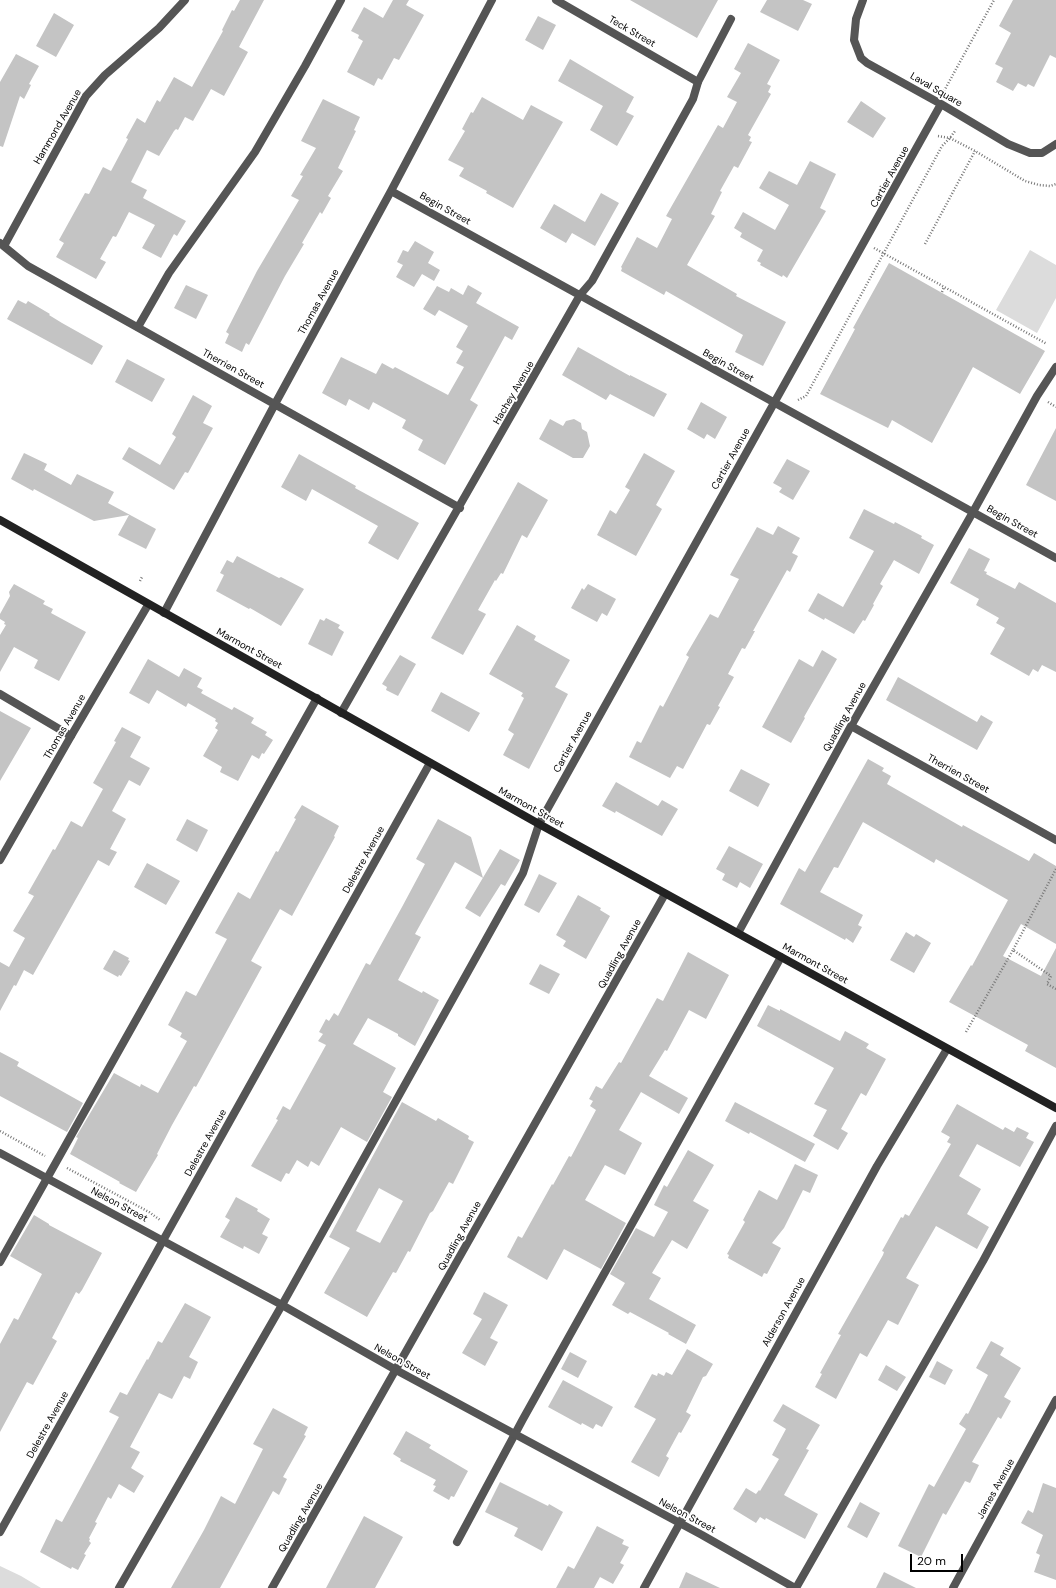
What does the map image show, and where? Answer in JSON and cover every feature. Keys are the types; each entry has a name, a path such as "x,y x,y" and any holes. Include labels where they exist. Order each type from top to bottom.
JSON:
{"main road":[{"name":"Marmont Street","path":"0,520 148,605 317,698 539,824 1056,1108"}],"street":[{"name":"Hammond Avenue","path":"2,244 86,96 105,75 159,28 185,0"},
{"path":"138,327 169,273 255,152 306,66 341,0"},
{"name":"Thomas Avenue","path":"164,613 492,0"},
{"name":"Teck Street","path":"556,0 698,82"},
{"name":"Laval Square","path":"863,0 856,19 854,40 861,58 867,63 940,103 1008,144 1030,153 1042,153 1056,144"},
{"name":"Hachey Avenue","path":"342,713 580,295 592,280 693,99 698,82 731,19"},
{"name":"Cartier Avenue","path":"119,1588 282,1305 523,873 539,824 864,243 940,103"},
{"name":"Begin Street","path":"391,191 1056,558"},
{"name":"Therrien Street","path":"2,244 28,266 460,508"},
{"name":"Quadling Avenue","path":"738,933 851,726 973,512 1037,396 1056,367"},
{"name":"Thomas Avenue","path":"0,860 70,736 148,605"},
{"path":"0,694 70,736"},
{"path":"0,1262 317,698"},
{"name":"Therrien Street","path":"851,726 1056,840"},
{"name":"Delestre Avenue","path":"0,1532 430,763"},
{"name":"Quadling Avenue","path":"272,1588 665,894"},
{"path":"456,1542 781,957"},
{"name":"Alderson Avenue","path":"644,1588 877,1166 947,1049"},
{"path":"795,1588 975,1274 1056,1126"},
{"name":"Nelson Street","path":"0,1153 282,1305 396,1370 679,1523 795,1588"},
{"name":"James Avenue","path":"953,1588 1056,1400"}],"path":[{"path":"940,103 994,0"},
{"path":"798,400 806,396 942,146 955,131"},
{"path":"937,136 950,138 1025,181 1039,185 1050,186 1056,184"},
{"path":"925,244 975,151"},
{"path":"864,243 883,252 1047,344"},
{"path":"942,292 944,287"},
{"path":"966,1032 1013,950 1056,869"},
{"path":"1013,950 1052,976 1047,984 1056,988"},
{"path":"0,1131 149,1212 160,1220"}],"shaded area":[{"path":"1030,250 1056,265 1056,298 1037,333 996,310"},
{"path":"0,1566 21,1576 41,1588 0,1588"}],"building":[{"path":"240,0 264,0 239,47 248,52 224,96 211,89 193,121 185,117 178,130 176,129 174,131 159,156 147,150 131,182 147,190 143,198 186,221 177,236 174,234 161,258 142,248 155,225 129,212 116,237 113,236 100,259 106,262 96,279 56,257 64,243 59,240 85,193 89,194 103,167 111,171 137,118 145,123 157,100 160,102 174,77 192,87 223,31 222,30 232,10 234,11"},
{"path":"393,0 409,0 406,5 424,15 399,60 394,58 382,80 378,78 374,86 347,72 363,41 358,38 359,35 351,31 364,7 383,18"},
{"path":"630,0 718,0 697,38"},
{"path":"767,0 803,0 812,4 798,31 760,12"},
{"path":"1013,0 1056,0 1056,58 1050,55 1034,87 1028,84 1026,87 1018,83 1013,91 996,82 1003,68 995,64 1011,33 999,26"},
{"path":"54,13 74,25 56,57 36,46"},
{"path":"538,16 556,25 543,50 525,40"},
{"path":"748,43 780,60 767,84 771,86 768,92 771,94 748,135 751,137 749,141 752,142 738,168 734,166 720,191 722,192 711,214 715,216 687,265 737,294 736,296 786,322 763,366 735,352 743,335 666,291 664,295 621,271 621,267 637,237 657,248 672,219 666,216 718,125 723,128 737,102 727,97 741,73 734,69"},
{"path":"16,54 39,66 29,84 31,85 24,99 20,96 3,147 0,146 0,82"},
{"path":"570,59 634,97 626,112 634,116 617,146 590,130 603,106 558,81"},
{"path":"482,97 523,120 531,105 563,122 513,208 486,193 487,191 459,176 464,168 448,160 465,131 462,129 471,112 473,113"},
{"path":"323,99 360,117 354,130 356,131 338,168 343,171 328,196 331,198 322,214 320,212 302,243 304,244 285,276 249,345 246,343 242,352 225,343 229,334 226,332 257,271 299,200 291,196 303,176 300,175 316,148 301,141"},
{"path":"861,101 886,118 873,138 847,122"},
{"path":"810,161 836,174 820,208 826,211 787,278 783,275 782,277 760,265 761,263 757,261 763,250 740,237 742,233 734,228 743,212 775,230 789,205 759,188 769,171 797,185"},
{"path":"601,193 619,203 595,246 572,233 566,243 540,228 554,204 585,222"},
{"path":"415,241 434,252 428,263 440,270 434,281 422,274 414,287 396,277 403,265 397,262 403,250 408,252"},
{"path":"889,263 1045,351 1020,394 973,367 932,443 892,420 888,428 820,394 855,329 853,328"},
{"path":"186,285 208,295 196,319 174,308"},
{"path":"468,285 482,293 476,303 519,327 512,340 505,336 470,400 478,405 445,465 418,450 423,440 402,428 406,420 373,402 369,410 349,399 346,406 322,393 341,357 376,374 382,363 393,369 395,367 448,395 464,367 456,363 463,351 456,347 468,326 439,310 435,316 423,309 437,286 449,292 451,288 463,295"},
{"path":"18,300 26,304 28,301 62,323 103,346 92,365 7,319"},
{"path":"578,347 630,376 667,394 654,417 610,394 606,400 562,375"},
{"path":"127,359 165,379 152,402 115,382"},
{"path":"193,395 212,406 203,423 213,428 188,473 185,472 174,490 122,459 129,447 160,465 176,437 172,434"},
{"path":"701,402 727,417 715,439 707,434 704,439 687,429"},
{"path":"550,419 563,426 566,421 574,419 581,423 582,429 587,432 590,446 583,458 573,458 539,439"},
{"path":"1056,428 1056,501 1026,485"},
{"path":"24,453 47,464 44,470 71,485 77,474 114,492 108,503 156,529 146,549 118,535 129,515 94,521 34,489 33,491 11,479"},
{"path":"644,453 675,471 656,505 662,509 636,556 597,535 610,510 616,514 630,490 625,487"},
{"path":"299,454 356,486 355,488 419,523 398,560 368,543 378,526 312,489 306,501 281,487"},
{"path":"787,459 810,471 793,500 779,492 782,488 773,483"},
{"path":"518,482 548,500 527,538 522,535 503,574 501,573 496,581 495,580 478,610 486,614 463,655 431,638"},
{"path":"864,509 894,524 895,522 922,536 921,538 934,545 919,574 894,560 880,584 883,586 873,604 874,605 865,621 863,620 854,634 825,618 824,620 808,611 818,593 843,607 874,551 849,538"},
{"path":"778,526 800,538 792,553 798,556 790,572 787,570 753,631 755,631 745,649 742,648 728,674 734,677 718,706 720,707 710,725 707,724 683,769 677,766 670,778 629,757 637,741 641,743 660,705 663,707 689,657 686,655 710,614 718,618 739,579 730,575 757,527 773,535"},
{"path":"969,548 990,559 984,571 987,572 986,574 1015,589 1019,582 1056,603 1056,672 1042,665 1038,672 1033,669 1029,676 990,654 1005,628 996,623 999,618 976,605 979,599 950,583"},
{"path":"237,556 304,589 281,626 216,591 224,575 220,573 227,560 233,563"},
{"path":"14,584 45,601 43,604 53,609 51,613 86,632 59,681 34,668 38,660 14,647 0,672 0,635 6,625 4,624 5,622 0,619 0,614 10,596 9,592"},
{"path":"588,584 616,599 607,616 602,613 597,622 571,608 582,588 584,590"},
{"path":"326,618 340,625 338,628 344,632 332,656 308,644 320,619 324,621"},
{"path":"517,625 536,636 534,640 570,660 555,687 568,694 529,769 503,755 514,734 508,730 524,698 521,696 523,693 489,674"},
{"path":"822,650 837,659 791,743 762,727 799,659 813,667"},
{"path":"400,655 416,664 398,696 386,690 387,687 382,684"},
{"path":"148,659 179,677 184,668 202,678 197,687 203,690 201,693 232,710 234,707 254,718 251,723 267,732 265,735 273,740 259,759 252,755 238,781 220,772 222,767 203,756 218,730 215,728 218,723 215,721 216,719 188,703 186,707 157,690 149,704 129,693"},
{"path":"898,677 977,722 981,715 993,722 977,750 886,700"},
{"path":"441,692 480,713 469,732 431,711"},
{"path":"0,711 31,728 0,781"},
{"path":"122,727 141,737 130,757 150,768 140,786 129,780 112,811 126,819 110,849 117,852 109,866 98,860 33,975 24,970 0,1011 0,962 9,967 25,938 13,931 34,896 28,893 71,821 82,827 103,789 93,783 116,742 114,741"},
{"path":"868,759 884,768 882,771 891,776 887,784 962,827 963,825 1029,861 1034,853 1056,866 1056,944 1021,924 1003,956 1041,976 1056,948 1056,1068 1025,1051 1028,1045 949,1002 971,965 972,966 1008,900 936,859 934,863 863,822 838,868 834,867 820,892 863,915 858,925 862,927 853,943 780,904 799,868 805,872"},
{"path":"741,769 770,784 758,807 729,791"},
{"path":"616,782 658,806 662,800 678,809 662,836 616,811 615,813 602,806"},
{"path":"302,805 339,826 334,836 335,837 292,916 280,909 251,961 262,967 196,1087 194,1086 172,1125 157,1154 158,1155 136,1192 70,1154 78,1138 76,1137 114,1073 140,1087 141,1084 158,1093 187,1041 180,1037 182,1033 168,1025 186,991 196,996 227,939 215,933 238,892 250,899 276,851 278,852 296,819 294,818"},
{"path":"187,819 208,830 197,852 176,840"},
{"path":"438,819 471,837 483,878 455,862 415,934 421,937 398,980 439,1000 415,1046 398,1036 398,1034 368,1018 353,1044 396,1068 383,1092 392,1097 367,1142 341,1127 319,1166 311,1161 308,1167 297,1160 289,1174 286,1173 281,1182 251,1166 278,1120 276,1119 283,1106 290,1110 326,1045 318,1041 323,1034 319,1032 326,1019 329,1021 334,1013 338,1016 366,963 370,965 402,907 425,864 416,859"},
{"path":"729,846 763,864 750,888 740,882 737,888 722,880 725,874 716,869"},
{"path":"500,849 520,860 505,886 501,884 480,917 465,908"},
{"path":"147,863 180,881 166,905 134,887"},
{"path":"539,874 557,883 539,913 524,905"},
{"path":"578,895 601,908 600,910 610,916 586,959 563,946 566,941 556,935"},
{"path":"906,932 914,937 916,934 931,943 914,973 890,960"},
{"path":"114,950 129,958 128,960 130,961 121,976 119,975 118,977 103,969"},
{"path":"688,952 729,975 706,1019 689,1010 667,1051 665,1050 649,1076 688,1098 679,1114 641,1092 619,1130 642,1143 625,1175 605,1165 585,1200 626,1223 601,1269 564,1249 547,1280 507,1257 518,1236 522,1238 552,1184 553,1185 569,1156 571,1157 596,1110 590,1106 593,1101 589,1099 596,1086 602,1089 619,1062 621,1063 657,998 663,1001"},
{"path":"540,964 560,974 549,994 529,984"},
{"path":"768,1005 780,1011 780,1009 840,1041 845,1031 869,1044 866,1048 886,1059 866,1096 861,1093 841,1129 848,1133 838,1150 813,1136 827,1110 814,1104 834,1068 757,1026"},
{"path":"0,1052 19,1062 17,1066 83,1103 67,1132 0,1096"},
{"path":"402,1102 436,1121 438,1118 469,1136 468,1139 474,1142 453,1184 449,1182 433,1211 430,1213 410,1252 408,1251 396,1273 393,1272 367,1317 324,1293 350,1248 329,1237","holes":["379,1188 403,1201 380,1243 356,1231"]},
{"path":"735,1102 815,1144 805,1162 750,1132 749,1134 725,1121"},
{"path":"957,1104 1003,1130 1005,1127 1014,1132 1017,1127 1029,1133 1026,1138 1034,1142 1020,1167 977,1144 959,1176 981,1189 967,1214 989,1227 977,1249 936,1226 906,1278 919,1285 898,1325 888,1320 867,1357 860,1353 836,1399 815,1387 822,1374 820,1373 841,1335 838,1334 883,1255 884,1252 882,1251 901,1217 903,1218 905,1214 909,1216 951,1144 947,1142 950,1137 941,1132"},
{"path":"688,1150 714,1165 693,1201 709,1210 687,1249 672,1240 652,1273 661,1278 649,1299 696,1325 686,1344 630,1312 628,1314 612,1305 625,1283 610,1274 636,1228 654,1237 668,1212 654,1205 664,1185 667,1187"},
{"path":"795,1164 818,1175 810,1193 803,1190 784,1228 772,1243 781,1248 767,1274 764,1273 762,1277 728,1258 729,1255 727,1254 745,1222 743,1220 759,1190 777,1200"},
{"path":"236,1197 258,1209 257,1211 270,1219 262,1234 268,1237 259,1254 244,1246 243,1249 220,1237 230,1220 225,1217"},
{"path":"34,1215 49,1225 102,1253 82,1290 79,1294 76,1292 52,1338 57,1341 33,1385 27,1382 0,1432 0,1344 14,1318 18,1320 42,1274 10,1256"},
{"path":"484,1292 508,1305 490,1338 498,1342 485,1366 462,1353 482,1319 473,1314"},
{"path":"185,1303 211,1317 189,1357 198,1362 190,1379 184,1376 172,1399 159,1393 130,1447 140,1452 131,1468 144,1476 134,1493 119,1484 111,1499 108,1497 95,1522 97,1523 89,1538 91,1543 84,1554 86,1555 78,1570 72,1567 71,1569 40,1552 56,1519 62,1522 119,1417 109,1412 120,1392 127,1395 158,1341 162,1343"},
{"path":"991,1341 1004,1348 1000,1355 1021,1368 1004,1397 1011,1401 1001,1419 998,1417 972,1462 979,1465 970,1483 965,1481 946,1515 943,1513 921,1557 898,1546 929,1484 934,1487 966,1429 959,1424 966,1413 968,1414 988,1375 976,1368"},
{"path":"687,1349 713,1364 706,1376 703,1377 686,1412 691,1415 681,1433 679,1432 666,1456 669,1458 659,1477 631,1462 656,1419 634,1407 652,1374 657,1376 658,1373 664,1376 666,1372 672,1375"},
{"path":"570,1352 587,1361 578,1378 561,1369"},
{"path":"937,1361 953,1370 945,1385 929,1377"},
{"path":"886,1365 906,1377 897,1391 878,1380"},
{"path":"563,1380 613,1407 602,1427 596,1424 593,1429 582,1423 581,1425 548,1407"},
{"path":"783,1404 820,1425 806,1449 809,1450 784,1495 818,1514 805,1539 766,1518 765,1520 760,1517 756,1523 733,1509 746,1488 756,1494 759,1490 760,1491 779,1459 772,1455 786,1429 773,1421"},
{"path":"273,1408 308,1427 304,1435 306,1436 283,1477 287,1479 279,1495 273,1491 220,1588 171,1588 204,1530 221,1496 235,1504 263,1449 253,1444"},
{"path":"406,1431 431,1445 429,1448 468,1471 454,1497 451,1496 449,1500 433,1491 436,1486 433,1485 436,1480 400,1461 401,1459 393,1454"},
{"path":"500,1482 548,1506 549,1504 563,1512 542,1551 514,1536 518,1528 485,1512"},
{"path":"1043,1483 1056,1488 1056,1580 1034,1572 1040,1555 1036,1553 1043,1535 1021,1523 1028,1510 1033,1513"},
{"path":"860,1502 880,1513 867,1538 847,1527"},
{"path":"364,1516 403,1537 375,1588 326,1588"},
{"path":"597,1526 624,1540 622,1544 629,1547 620,1563 624,1565 613,1584 600,1577 594,1588 556,1588 568,1566 574,1569"},
{"path":"686,1572 720,1588 679,1588"},
{"path":"884,1572 916,1588 876,1588"}]}
